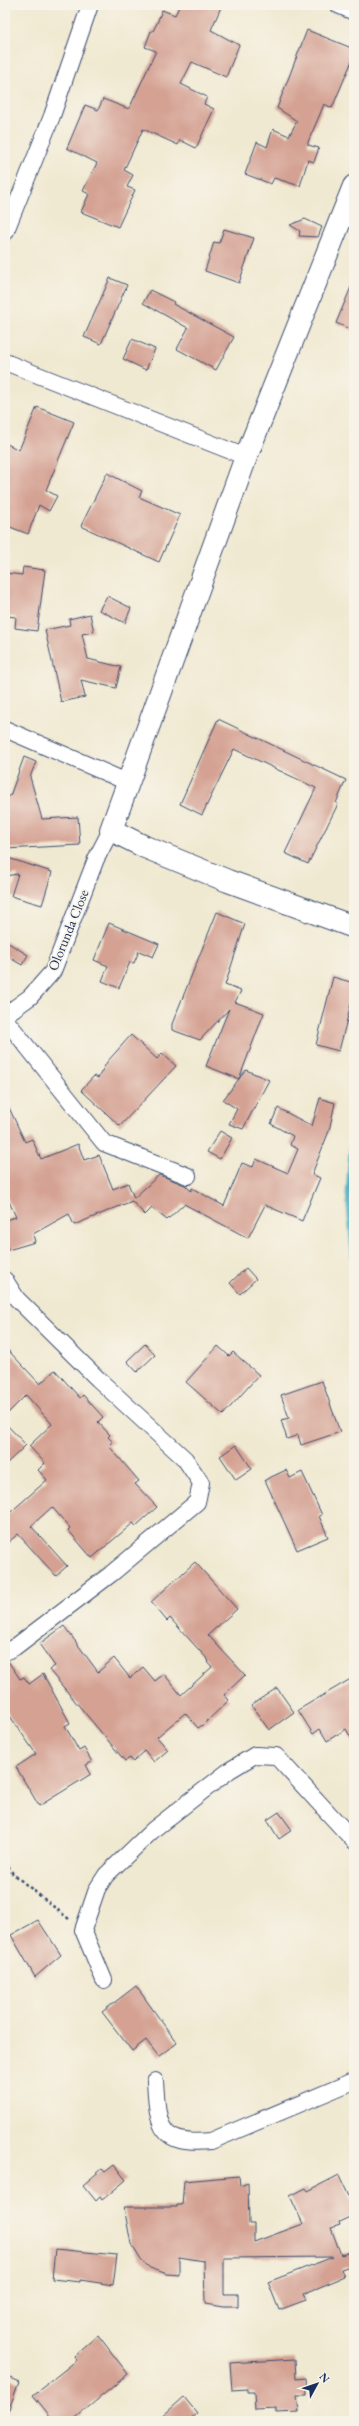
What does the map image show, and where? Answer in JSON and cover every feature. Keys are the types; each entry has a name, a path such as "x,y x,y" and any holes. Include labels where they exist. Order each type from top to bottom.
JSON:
{"main road":[{"path":"349,926 228,882 145,847 111,830 127,782 246,457 354,186"}],"street":[{"path":"5,233 52,116 90,5"},
{"path":"338,5 354,12"},
{"path":"5,362 246,457"},
{"path":"5,729 127,782"},
{"name":"Olorunda Close","path":"5,1015 30,997 53,971 96,858 111,830"},
{"path":"5,1019 104,1143 188,1176"},
{"path":"5,1280 18,1299 98,1380 185,1459 201,1483 197,1502 111,1574 15,1647 5,1652"},
{"path":"104,1980 83,1930 97,1888 106,1875 154,1829 230,1770 255,1755 276,1756 354,1841"},
{"path":"155,2081 157,2107 162,2127 175,2140 194,2142 211,2141 354,2080"}],"path":[{"path":"5,1861 13,1874 83,1930"}],"building":[{"path":"180,5 222,5 211,30 239,45 226,77 192,62 181,84 207,97 204,104 214,109 196,148 180,140 178,145 143,129 124,170 133,175 127,187 135,190 118,227 81,212 89,194 83,191 97,163 67,148 85,105 98,110 103,99 129,109 156,51 145,47 151,31 153,31 162,10 175,15"},
{"path":"307,30 354,49 354,56 332,108 324,104 308,142 308,145 319,148 314,162 308,160 300,186 274,178 271,184 245,174 257,142 267,147 273,129 289,136 297,121 277,108"},
{"path":"305,219 322,227 318,237 299,236 300,231 290,225"},
{"path":"224,229 254,238 239,283 205,271 214,242 219,243"},
{"path":"110,278 127,285 101,344 84,337"},
{"path":"354,280 354,331 336,323"},
{"path":"150,290 174,302 173,304 234,337 216,370 177,349 188,328 143,303"},
{"path":"132,339 155,349 146,370 123,359"},
{"path":"37,407 74,422 46,490 57,496 49,511 39,505 28,534 5,525 5,443 19,450"},
{"path":"107,473 142,491 139,497 180,515 159,562 81,526"},
{"path":"23,567 45,570 37,631 15,628 16,617 5,616 5,573 22,575"},
{"path":"107,596 131,608 125,623 99,610"},
{"path":"90,614 94,632 82,634 88,659 121,667 116,688 81,680 85,697 61,702 45,630 70,625 69,619"},
{"path":"218,719 346,780 336,803 338,804 308,864 285,853 316,788 234,749 202,815 180,804"},
{"path":"24,757 36,762 30,777 42,819 78,817 80,845 5,849 5,797 10,796"},
{"path":"5,857 52,872 42,905 11,896 18,874 5,876"},
{"path":"217,912 245,924 225,985 241,991 235,1002 264,1013 239,1079 206,1066 229,1009 200,1040 172,1030 172,1024"},
{"path":"109,923 159,944 153,957 139,951 134,963 130,962 119,988 102,981 108,966 94,960"},
{"path":"5,941 28,955 22,965 5,955"},
{"path":"333,977 354,983 354,992 339,1051 316,1045"},
{"path":"131,1035 157,1059 162,1053 176,1066 120,1126 81,1090 94,1076 98,1078 107,1062"},
{"path":"246,1070 269,1080 243,1129 229,1124 237,1109 223,1100"},
{"path":"320,1098 335,1103 329,1131 312,1174 320,1178 302,1221 265,1205 248,1238 184,1204 167,1220 152,1208 145,1215 132,1201 74,1225 69,1214 33,1234 35,1242 8,1250 5,1238 5,1220 16,1217 5,1193 5,1099 25,1142 32,1139 41,1159 78,1144 84,1160 99,1155 113,1189 128,1183 134,1198 159,1175 185,1185 191,1191 192,1188 224,1206 242,1163 253,1167 256,1159 288,1173 298,1149 290,1145 293,1136 271,1124 278,1108 312,1126"},
{"path":"220,1131 232,1138 220,1159 207,1152"},
{"path":"246,1268 256,1279 240,1294 230,1283"},
{"path":"145,1344 155,1355 137,1372 127,1361"},
{"path":"218,1346 229,1356 233,1352 259,1375 223,1415 186,1382"},
{"path":"5,1347 40,1384 55,1370 80,1398 83,1395 103,1417 98,1422 110,1435 108,1437 113,1442 109,1446 139,1481 135,1484 157,1507 136,1526 133,1523 92,1558 68,1530 70,1528 52,1507 31,1526 67,1566 56,1576 18,1534 5,1545 5,1517 47,1480 38,1470 45,1463 29,1446 52,1424 26,1395 5,1416"},
{"path":"322,1381 340,1432 301,1445 298,1435 287,1439 281,1420 289,1418 281,1395"},
{"path":"5,1423 26,1445 5,1465"},
{"path":"236,1445 252,1469 236,1480 220,1456"},
{"path":"286,1470 290,1478 302,1472 322,1515 319,1516 328,1537 297,1550 265,1480"},
{"path":"195,1562 237,1609 208,1635 245,1675 224,1695 229,1700 204,1724 198,1728 185,1713 157,1737 168,1750 154,1762 145,1751 133,1762 130,1758 125,1761 49,1670 55,1666 39,1644 64,1626 98,1672 114,1658 130,1678 143,1667 155,1681 164,1674 181,1695 212,1667 208,1662 209,1661 170,1618 167,1621 151,1602"},
{"path":"5,1661 8,1661 20,1679 24,1677 29,1684 43,1674 70,1723 65,1726 79,1751 84,1748 92,1762 86,1765 91,1774 39,1806 16,1767 36,1754 5,1709"},
{"path":"354,1677 354,1743 346,1729 327,1741 320,1729 313,1734 298,1710"},
{"path":"277,1688 294,1712 269,1730 251,1705"},
{"path":"279,1812 292,1830 279,1839 267,1820"},
{"path":"38,1920 61,1955 35,1977 11,1935"},
{"path":"136,1986 177,2043 159,2057 146,2040 132,2051 102,2012"},
{"path":"114,2165 126,2180 102,2200 100,2197 96,2201 83,2185 102,2169 105,2172"},
{"path":"339,2175 354,2207 354,2215 339,2222 340,2225 331,2228 341,2255 354,2251 354,2265 341,2269 344,2277 303,2294 306,2300 279,2310 268,2282 333,2257 224,2258 224,2294 238,2294 238,2307 223,2307 205,2304 204,2261 179,2257 179,2275 167,2274 150,2268 141,2260 131,2244 124,2207 177,2207 177,2205 182,2205 184,2181 239,2176 240,2186 248,2183 249,2224 254,2224 254,2242 303,2224 290,2196 306,2188 308,2191"},
{"path":"55,2249 117,2255 113,2285 80,2280 80,2282 52,2279"},
{"path":"98,2335 128,2374 72,2421 54,2421 33,2395 77,2360 74,2356"},
{"path":"295,2359 296,2379 306,2378 307,2396 297,2396 299,2412 276,2413 276,2409 255,2410 254,2392 247,2392 247,2389 232,2390 230,2363"},
{"path":"5,2376 19,2382 6,2417 5,2417"},
{"path":"184,2397 197,2413 188,2421 157,2421"}],"waterway":[{"path":"354,1110 348,1194 354,1265"}]}
